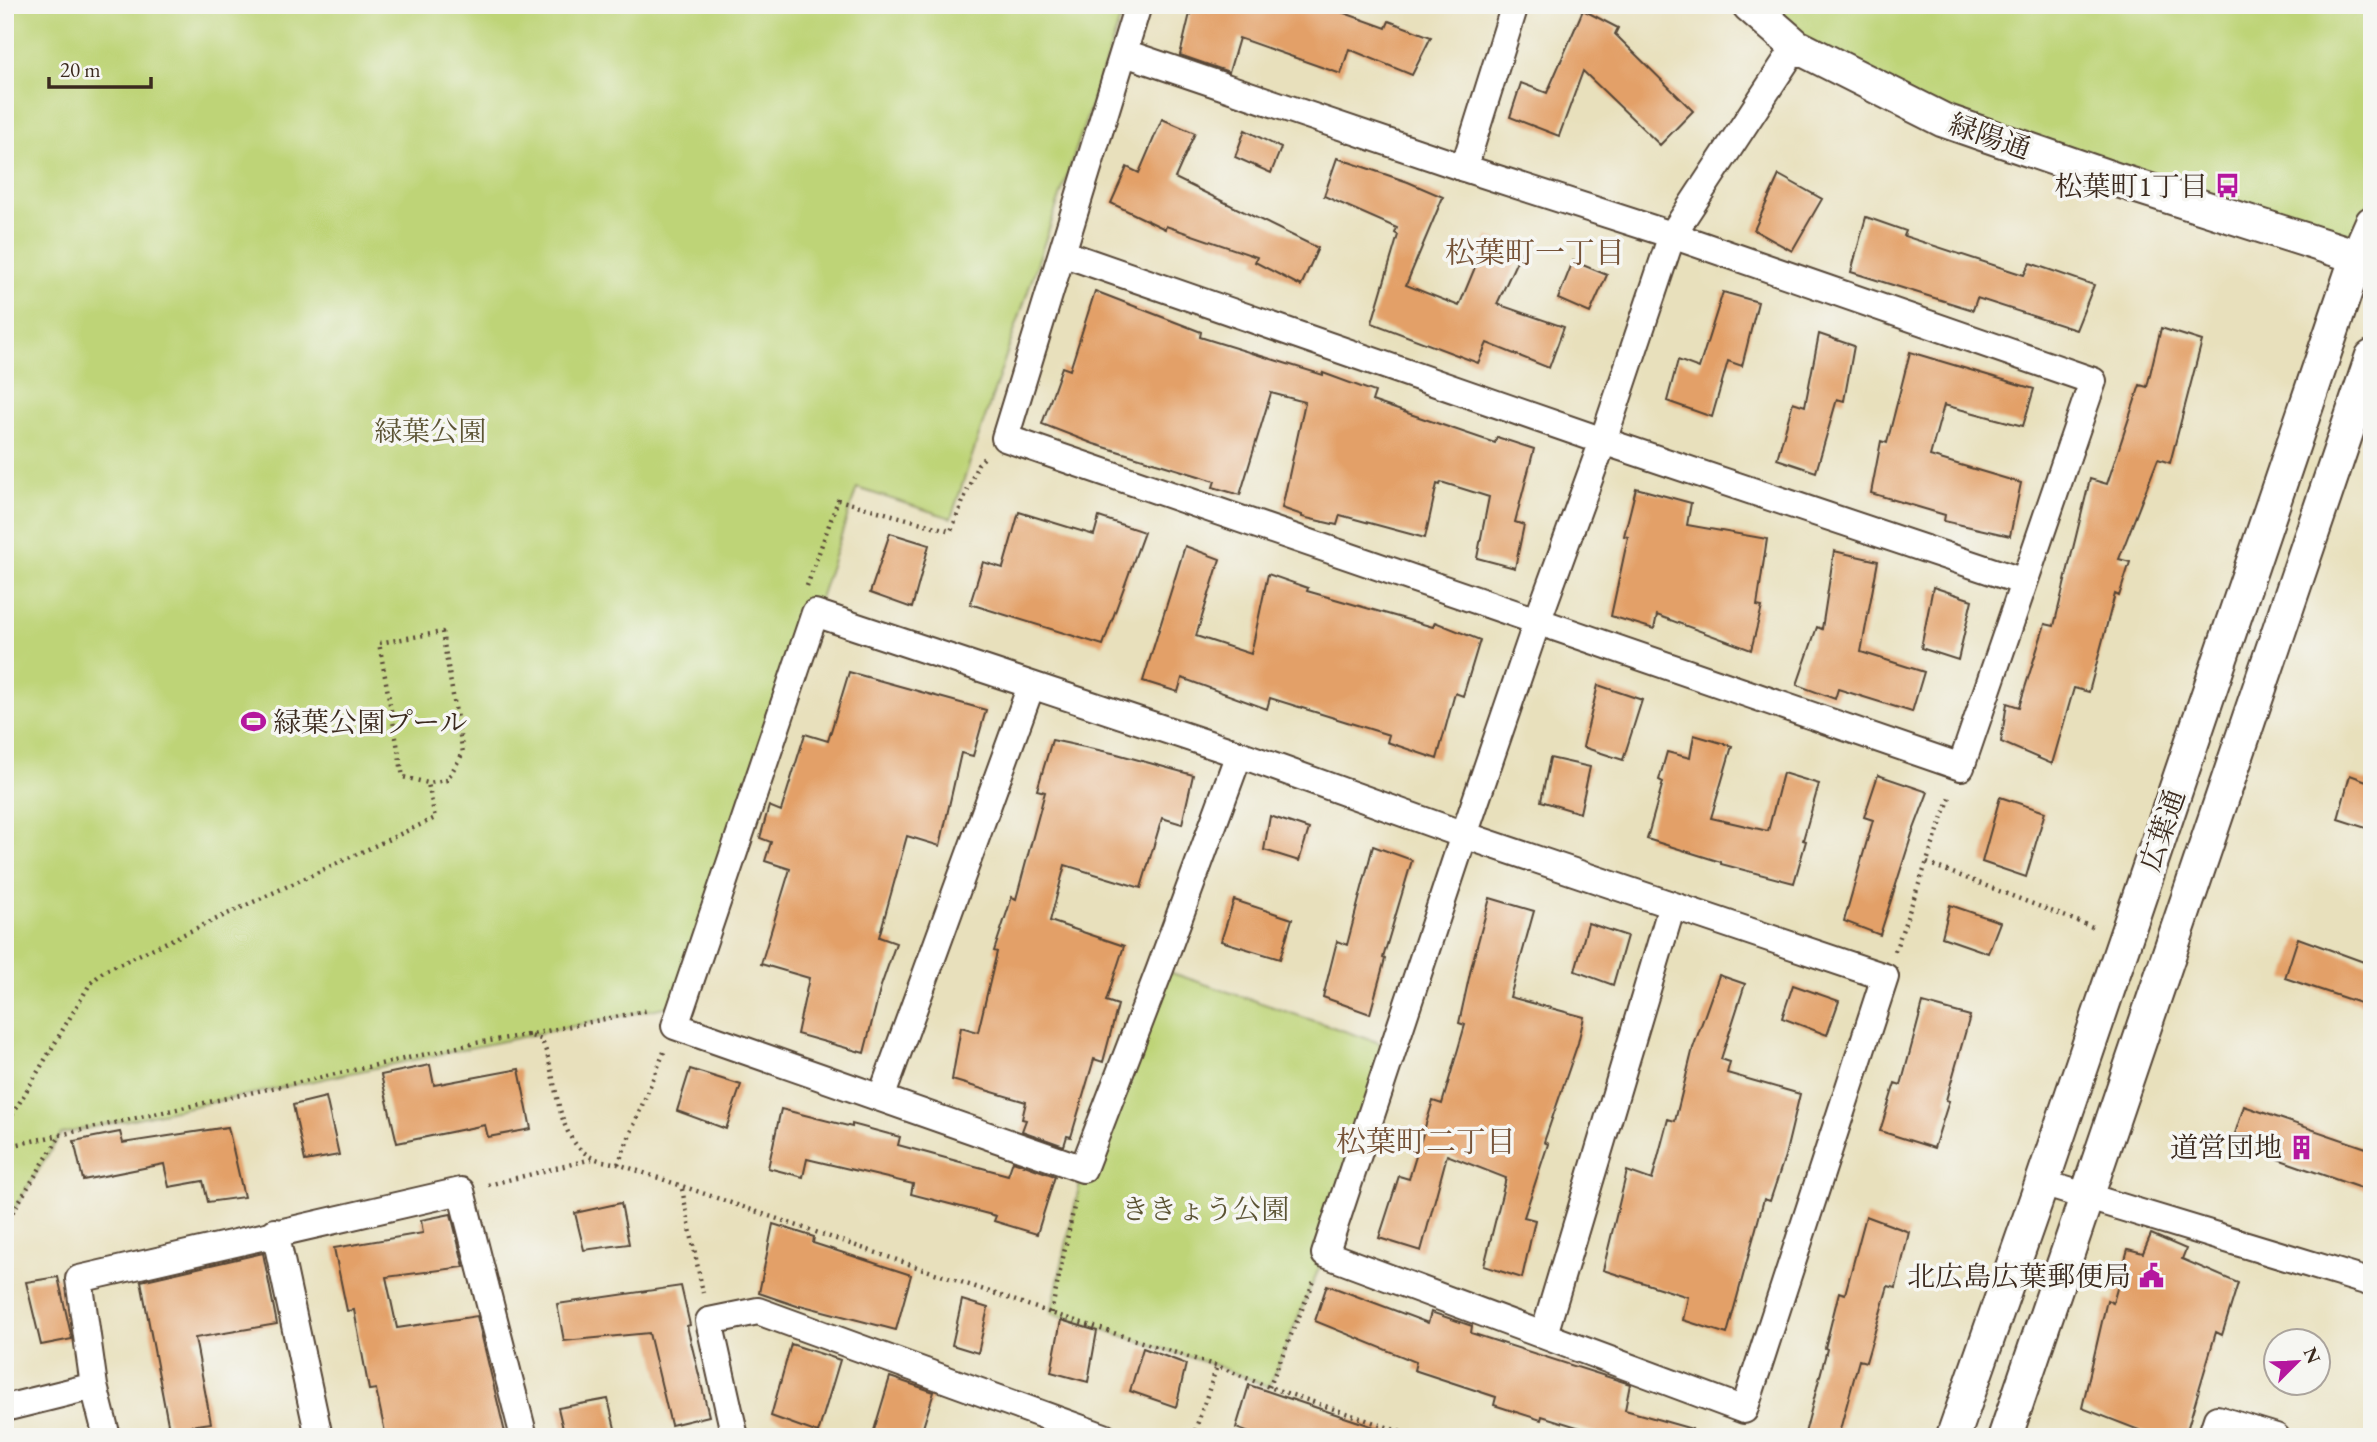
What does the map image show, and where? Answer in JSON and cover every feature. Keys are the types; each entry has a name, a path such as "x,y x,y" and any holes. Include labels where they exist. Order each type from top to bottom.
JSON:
{"street":[{"path":"1125,53 1672,235 2093,381 1961,767 1005,438 1138,5"},
{"path":"1464,168 1515,5"},
{"name":"緑陽通","path":"1749,5 1796,46 1943,120 2116,180 2364,259"},
{"path":"1239,754 1083,1169 881,1098 680,1014 815,613 1239,754 1464,835 1885,977 1744,1410 1325,1254 1464,835 1603,441 1672,235 1796,46"},
{"name":"広葉通","path":"1953,1437 2364,259 2372,223"},
{"path":"1062,253 1603,441 2024,582"},
{"name":"広葉通","path":"2005,1437 2372,357"},
{"path":"881,1098 1031,686"},
{"path":"1544,1334 1672,906"},
{"path":"2042,1183 2087,1199 2372,1283"},
{"path":"107,1437 94,1386 79,1279 461,1191 524,1437"},
{"path":"275,1232 319,1437"},
{"path":"735,1437 709,1321 758,1311 1104,1437"},
{"path":"5,1408 94,1386"},
{"path":"2211,1437 2217,1419 2276,1437"}],"path":[{"path":"815,613 806,588 838,500 951,531 978,464 1005,438"},
{"path":"442,632 463,753 447,780 428,783 402,776 379,643 442,632"},
{"path":"1885,977 1961,767"},
{"path":"5,1127 90,984 104,971 435,818 428,783"},
{"path":"1927,863 2125,939"},
{"path":"5,1147 476,1043 680,1014"},
{"path":"618,1164 680,1014"},
{"path":"527,1035 541,1039 547,1052 567,1133 577,1148 593,1159 618,1164 1051,1313 1217,1366 1269,1387 1416,1437"},
{"path":"5,1224 61,1135"},
{"path":"461,1191 593,1159"},
{"path":"1051,1313 1083,1169"},
{"path":"682,1188 709,1321"},
{"path":"1269,1387 1325,1254"},
{"path":"1193,1437 1217,1366"}],"green space":[{"name":"緑葉公園","path":"5,5 1125,5 951,518 857,488 684,1003 61,1134 5,1224"},
{"path":"1749,5 2372,5 2372,223 2357,257 1943,120"},
{"name":"ききょう公園","path":"1160,969 1395,1048 1325,1254 1269,1387 1217,1366 1051,1313 1083,1169"}],"building":[{"path":"1192,5 1322,5 1386,28 1389,21 1431,37 1412,75 1349,49 1341,74 1239,38 1229,72 1180,55"},
{"path":"1583,10 1618,28 1615,34 1693,111 1660,145 1583,71 1559,136 1510,117 1521,83 1547,93"},
{"path":"1162,119 1195,133 1175,178 1318,248 1301,286 1255,262 1257,257 1166,226 1165,229 1111,203 1127,167 1139,173"},
{"path":"1245,130 1281,148 1271,173 1235,157"},
{"path":"1337,158 1443,197 1406,285 1459,306 1488,236 1521,252 1497,304 1564,327 1549,368 1487,343 1478,363 1372,323 1398,235 1395,233 1397,228 1324,196"},
{"path":"1779,175 1822,199 1792,251 1754,230"},
{"path":"1866,217 1906,231 1904,236 2024,275 2030,263 2094,285 2076,330 1977,298 1973,310 1851,272"},
{"path":"1573,261 1607,275 1590,313 1558,299"},
{"path":"1095,291 1201,332 1200,337 1323,373 1375,392 1372,401 1495,443 1497,437 1534,449 1515,522 1524,525 1515,568 1477,558 1489,497 1441,482 1440,485 1437,484 1425,538 1340,515 1337,525 1302,517 1282,508 1305,402 1271,393 1240,495 1213,487 1215,481 1094,444 1042,424 1062,367 1070,370"},
{"path":"1723,292 1758,302 1742,366 1728,361 1712,417 1667,401 1678,360 1699,368"},
{"path":"2161,328 2202,341 2170,463 2158,459 2119,559 2130,562 2119,596 2115,594 2089,692 2074,688 2052,764 2001,742 2007,703 2019,707 2045,624 2054,626 2090,479 2107,484 2140,385 2147,387"},
{"path":"1819,334 1854,346 1844,401 1837,399 1816,472 1777,459 1793,402 1805,406"},
{"path":"1910,352 2034,389 2023,426 1944,405 1930,456 2021,483 2010,536 1944,521 1945,515 1871,493 1881,441 1887,443"},
{"path":"1636,488 1691,503 1687,525 1767,539 1757,606 1762,607 1751,650 1657,615 1654,629 1611,616 1628,537 1624,536"},
{"path":"1019,512 1094,535 1099,517 1144,532 1103,645 970,604 983,562 1003,568"},
{"path":"890,533 929,545 912,608 870,593"},
{"path":"1185,546 1220,559 1196,636 1251,654 1268,574 1308,588 1307,591 1433,627 1435,622 1480,640 1463,696 1455,693 1437,759 1387,742 1389,735 1270,698 1267,709 1182,678 1178,692 1143,681"},
{"path":"1834,551 1878,561 1861,652 1924,672 1912,712 1838,689 1835,699 1797,685 1817,627 1822,629"},
{"path":"1933,587 1972,600 1958,660 1921,648"},
{"path":"849,672 986,710 973,756 961,753 940,846 907,836 879,937 896,943 881,986 864,1053 797,1034 809,978 761,964 790,869 765,861 771,842 760,838 769,806 781,811 805,734 828,741"},
{"path":"1598,685 1642,700 1623,760 1583,747"},
{"path":"1694,735 1732,746 1711,818 1768,831 1783,773 1819,784 1794,883 1721,864 1647,839 1663,782 1659,780 1667,752 1690,758"},
{"path":"1052,740 1193,775 1182,824 1162,818 1141,888 1065,865 1050,921 1124,946 1106,1001 1118,1005 1103,1062 1094,1059 1071,1137 1067,1136 1064,1146 1022,1131 1026,1120 1022,1119 1026,1102 952,1080 961,1027 978,1032 997,952 994,951 1012,897 1016,899 1045,792 1037,790"},
{"path":"1550,758 1590,767 1580,813 1541,801"},
{"path":"1878,775 1928,792 1880,935 1844,921 1873,820 1864,817"},
{"path":"2350,775 2372,783 2372,830 2338,819"},
{"path":"2000,797 2045,812 2026,877 1982,862"},
{"path":"1270,816 1309,829 1299,861 1264,850"},
{"path":"1373,846 1412,860 1383,958 1385,959 1370,1014 1323,997 1337,941 1347,945"},
{"path":"1490,898 1534,911 1510,997 1584,1017 1578,1043 1544,1142 1548,1144 1524,1217 1535,1220 1522,1278 1484,1266 1506,1178 1447,1155 1421,1251 1379,1238 1399,1176 1409,1179 1433,1101 1442,1104 1465,1025 1459,1023"},
{"path":"1234,900 1292,919 1280,959 1221,941"},
{"path":"1950,905 2000,922 1988,953 1942,937"},
{"path":"1588,923 1627,936 1613,985 1575,971"},
{"path":"2298,938 2372,965 2372,1007 2285,978"},
{"path":"1719,975 1745,984 1721,1059 1730,1062 1727,1073 1800,1094 1785,1156 1770,1201 1764,1199 1727,1334 1683,1320 1688,1297 1603,1270 1627,1171 1652,1180 1668,1119 1675,1121 1693,1048"},
{"path":"1793,985 1839,1001 1827,1035 1782,1018"},
{"path":"1923,1003 1970,1016 1946,1100 1949,1101 1934,1148 1880,1131 1895,1083 1901,1085"},
{"path":"430,1065 434,1085 519,1069 531,1129 488,1137 485,1125 397,1143 381,1075"},
{"path":"690,1069 741,1085 726,1129 677,1111"},
{"path":"326,1097 339,1155 305,1161 293,1105"},
{"name":"道営団地","path":"2244,1106 2372,1150 2372,1192 2232,1143"},
{"path":"781,1109 900,1137 898,1145 1008,1175 1013,1161 1055,1176 1037,1234 994,1221 996,1216 911,1194 913,1184 807,1159 803,1177 768,1168"},
{"path":"228,1127 244,1197 208,1202 203,1181 169,1187 164,1164 83,1180 74,1141 120,1132 123,1143"},
{"path":"621,1203 629,1244 584,1250 575,1213"},
{"path":"451,1214 464,1267 386,1277 397,1328 477,1316 506,1437 386,1437 376,1389 369,1390 354,1310 347,1311 334,1248 423,1233 421,1220"},
{"path":"1866,1216 1909,1232 1896,1288 1888,1286 1866,1362 1859,1360 1838,1437 1804,1437 1839,1292 1845,1294"},
{"path":"773,1224 814,1237 813,1243 911,1275 896,1330 800,1307 759,1293"},
{"path":"2151,1234 2186,1249 2182,1259 2238,1283 2222,1335 2216,1332 2185,1437 2157,1437 2082,1408 2107,1300 2113,1303 2128,1249 2143,1253"},
{"path":"263,1253 277,1324 195,1338 211,1423 169,1429 141,1281"},
{"path":"58,1277 72,1339 41,1345 26,1282"},
{"path":"1327,1285 1428,1323 1431,1312 1472,1326 1471,1333 1630,1384 1625,1410 1692,1429 1690,1437 1609,1437 1542,1416 1541,1420 1494,1405 1496,1397 1414,1370 1416,1362 1315,1321"},
{"path":"681,1286 690,1325 687,1326 709,1416 671,1425 649,1333 564,1341 557,1304"},
{"path":"962,1300 988,1308 978,1353 952,1345"},
{"path":"1061,1320 1097,1331 1088,1382 1051,1372"},
{"path":"791,1344 840,1360 818,1433 771,1416"},
{"path":"1143,1348 1186,1364 1176,1407 1130,1391"},
{"path":"890,1377 934,1392 920,1437 872,1437"},
{"path":"1249,1385 1389,1432 1388,1437 1260,1437 1236,1428"},
{"path":"608,1399 617,1437 565,1437 558,1408"}],"place":[{"name":"松葉町1丁目","path":"2228,186"},
{"name":"緑葉公園プール","path":"253,722"},
{"name":"道営団地","path":"2302,1147"},
{"name":"北広島広葉郵便局","path":"2151,1276"}],"district":[{"name":"松葉町一丁目","path":"1535,253"},
{"name":"松葉町二丁目","path":"1426,1142"}]}
